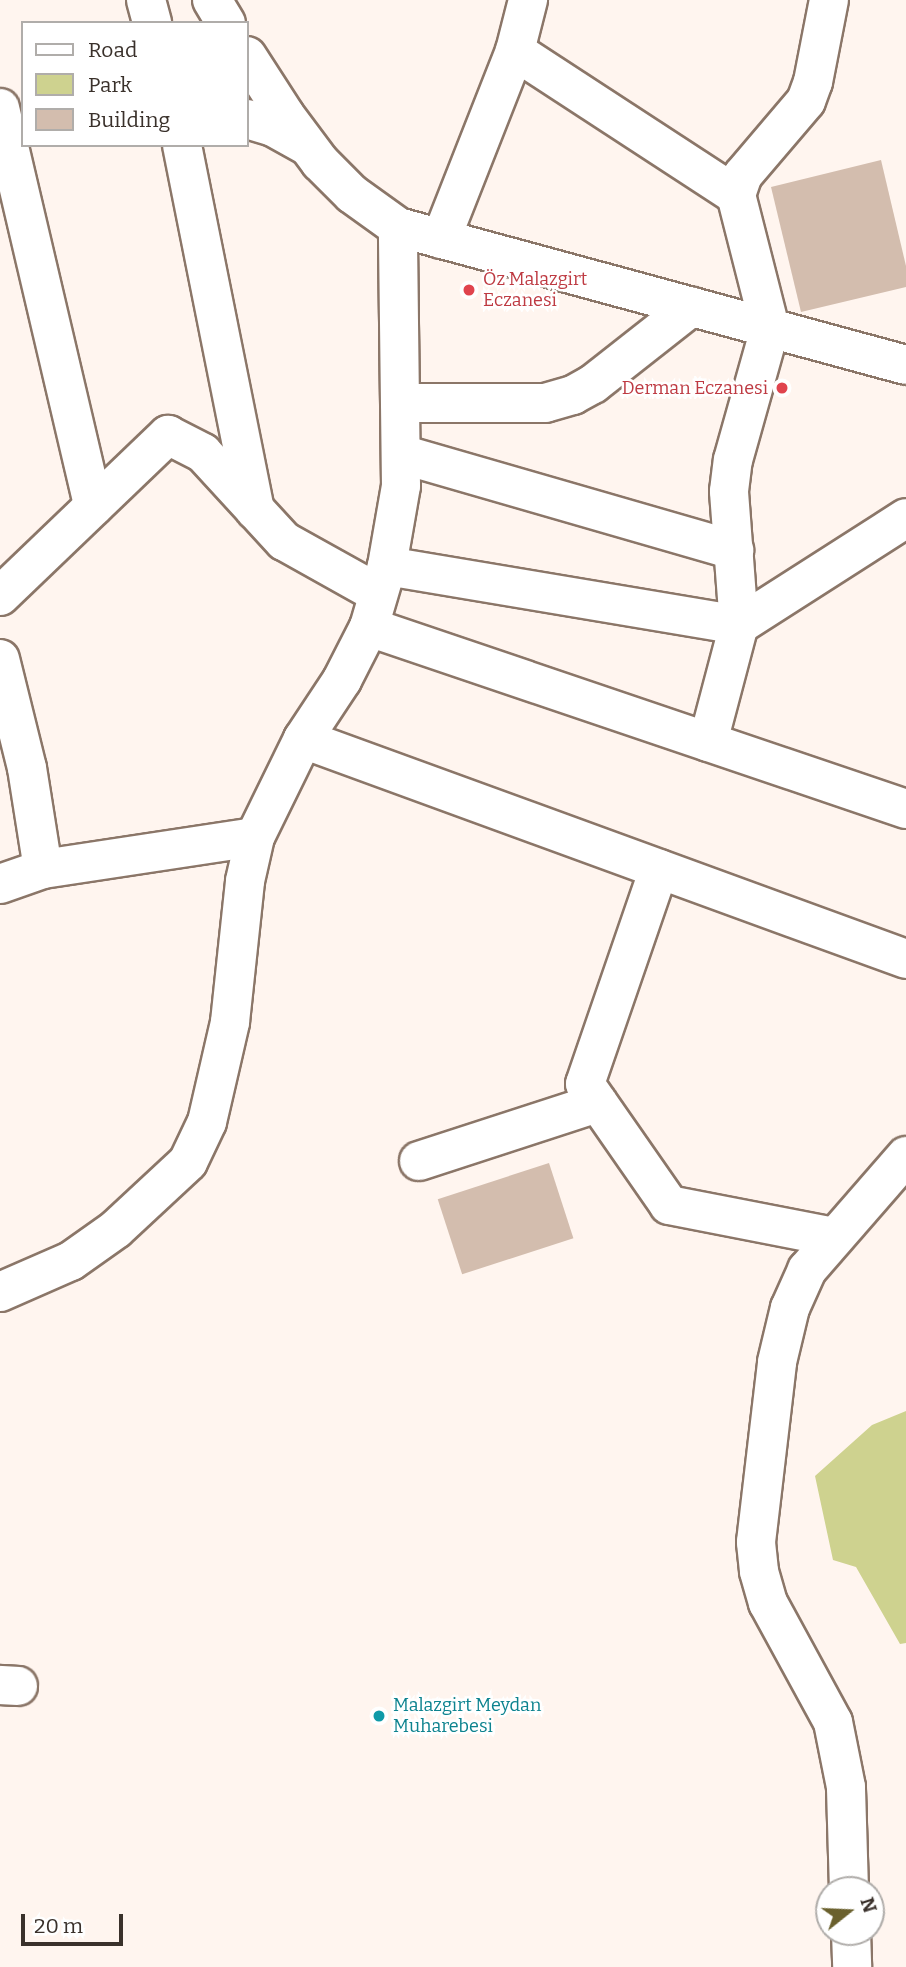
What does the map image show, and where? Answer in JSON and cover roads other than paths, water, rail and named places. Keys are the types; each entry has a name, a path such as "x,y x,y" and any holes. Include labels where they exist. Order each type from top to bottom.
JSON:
{"street":[{"path":"146,0 151,21"},
{"path":"212,0 225,21"},
{"path":"441,239 516,51 528,0"},
{"path":"708,742 739,625 729,491 733,460 770,328 736,195 743,175 806,101 813,82 829,0"},
{"path":"516,51 736,195"},
{"path":"248,57 310,148 352,194 398,227 906,365"},
{"path":"0,108 93,506"},
{"path":"248,119 273,127 310,148"},
{"path":"187,151 256,512"},
{"path":"0,1292 71,1261 116,1229 188,1162 207,1122 217,1089 230,1022 245,881 255,837 303,739 342,680 378,595 401,486 398,227"},
{"path":"400,403 545,403 573,395 593,384 691,307"},
{"path":"0,596 167,435 203,453 284,541 378,595 708,742 906,809"},
{"path":"203,453 220,448 240,435"},
{"path":"401,454 734,550"},
{"path":"378,595 739,625 906,518"},
{"path":"0,659 27,768 43,869"},
{"path":"303,739 906,959"},
{"path":"0,884 43,869 255,837"},
{"path":"659,869 585,1084 669,1205 833,1237"},
{"path":"419,1161 598,1102"},
{"path":"849,1876 846,1787 836,1732 768,1604 759,1571 756,1542 777,1362 790,1308 807,1270 906,1156"},
{"path":"851,1946 852,1967"}],"place":[{"name":"Öz Malazgirt Eczanesi","path":"469,290"},
{"name":"Derman Eczanesi","path":"782,388"},
{"name":"Malazgirt Meydan Muharebesi","path":"379,1716"}]}
